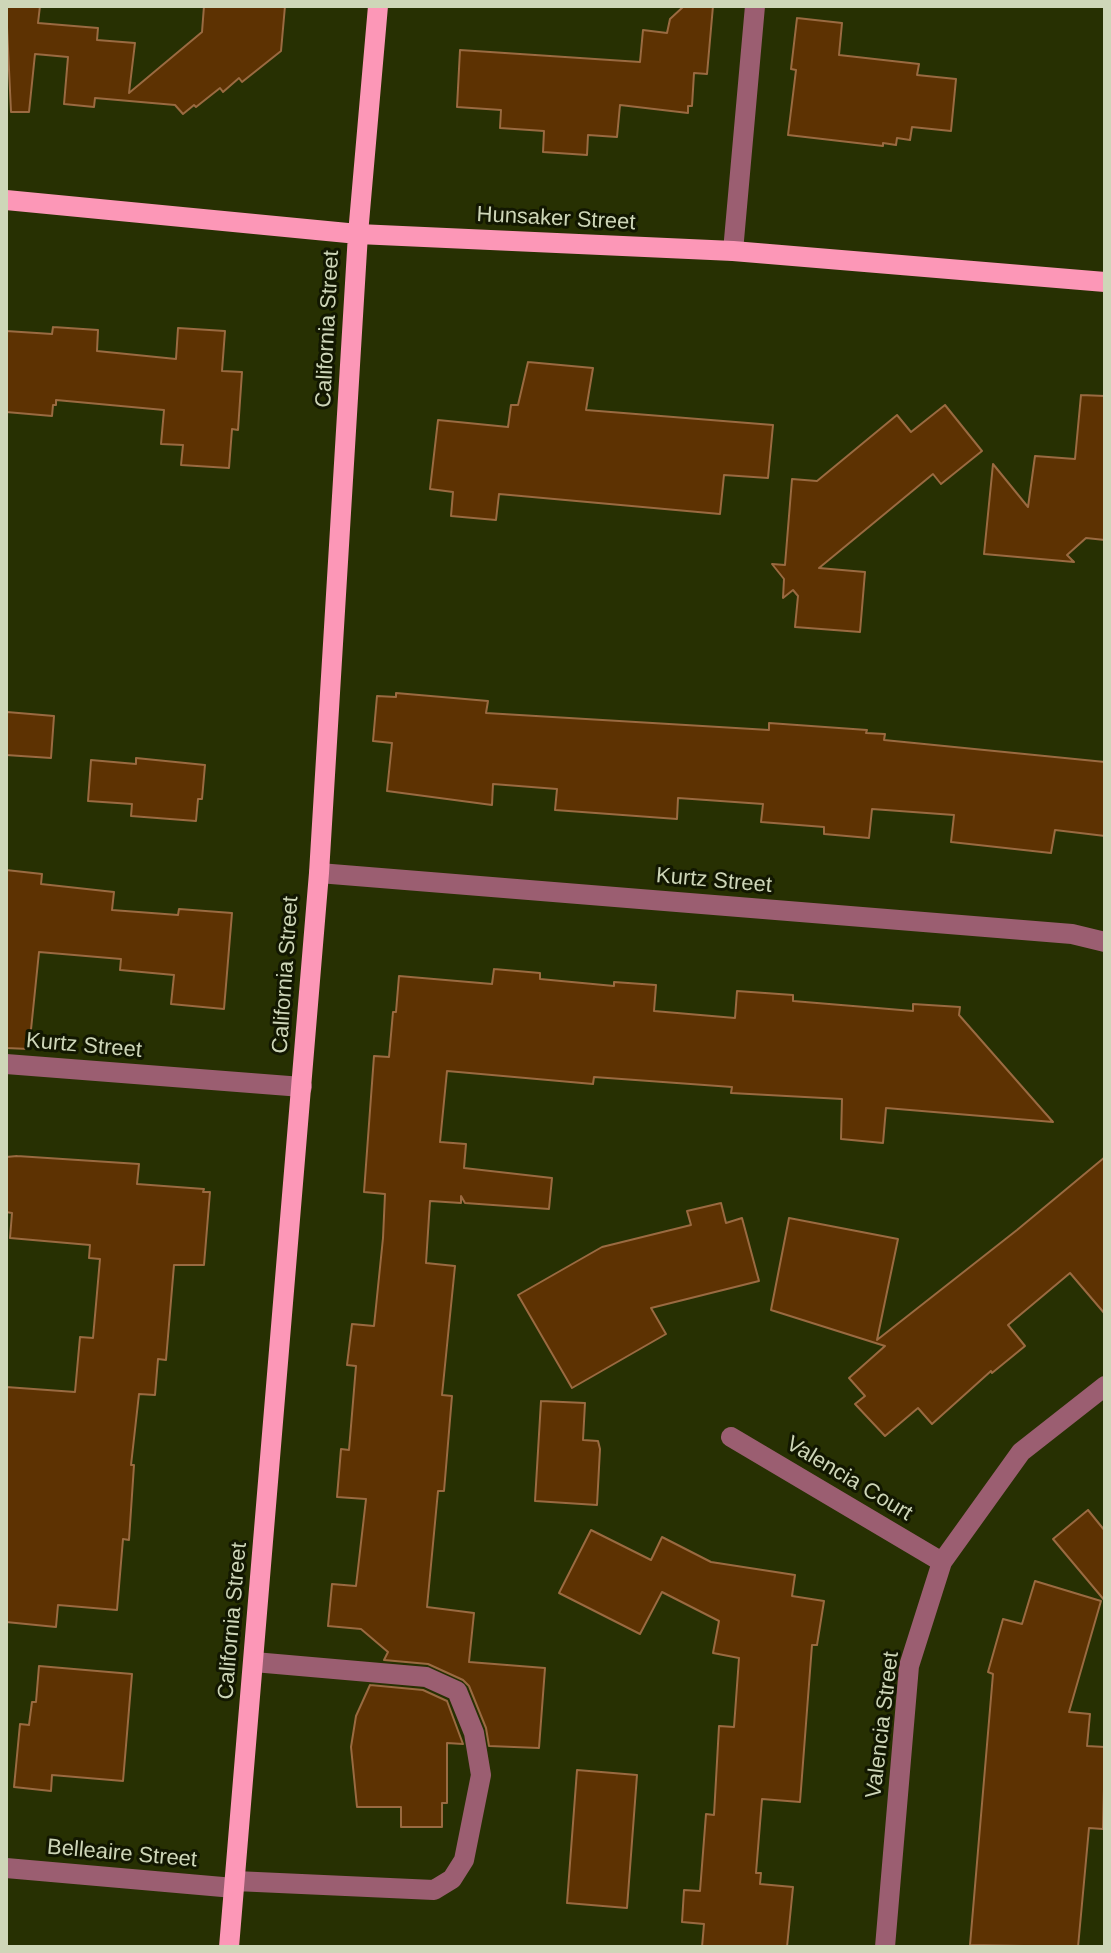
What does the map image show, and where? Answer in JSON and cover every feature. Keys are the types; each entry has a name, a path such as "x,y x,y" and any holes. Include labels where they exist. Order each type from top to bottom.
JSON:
{"main road":[{"name":"California Street","path":"229,1947 319,873 358,234 378,6"},
{"name":"Hunsaker Street","path":"6,200 358,234 733,251 1105,282"}],"street":[{"path":"733,251 755,6"},
{"name":"Kurtz Street","path":"319,873 1056,933 1105,942"},
{"name":"Kurtz Street","path":"6,1064 302,1087"},
{"name":"Valencia Street","path":"885,1947 909,1666 942,1562 1021,1452 1105,1386"},
{"name":"Valencia Court","path":"731,1437 942,1562"},
{"name":"Belleaire Street","path":"6,1868 235,1884 434,1890 452,1879 464,1860 481,1775 474,1733 457,1691 426,1677 254,1662"}],"building":[{"path":"6,6 40,6 38,23 98,28 97,40 135,43 129,93 202,32 204,6 285,6 281,51 242,82 239,78 223,92 220,88 183,114 175,105 95,98 94,107 64,104 68,57 35,54 29,112 11,112"},
{"path":"684,6 713,6 707,74 694,73 692,106 688,106 688,113 620,105 617,137 588,135 587,155 543,152 544,131 500,128 501,110 457,107 460,50 640,62 643,30 667,33 670,19"},
{"path":"797,18 842,23 839,55 919,64 917,75 956,79 951,131 912,127 910,140 897,138 896,145 883,143 883,146 788,135 796,70 791,69"},
{"path":"53,327 98,330 97,351 176,359 178,328 225,331 222,371 242,372 238,430 232,429 229,468 181,465 183,445 161,444 164,410 56,400 52,416 6,412 6,331 52,334"},
{"path":"528,362 593,368 586,410 773,425 768,478 724,475 720,514 499,494 496,520 451,516 453,492 430,489 438,420 508,427 511,405 518,405"},
{"path":"1081,395 1105,396 1105,540 1086,538 1067,555 1074,562 984,554 993,464 1028,507 1035,456 1075,459"},
{"path":"945,405 982,451 941,484 933,474 819,568 865,572 860,632 795,627 798,596 793,590 783,598 784,579 772,564 785,565 792,479 817,481 897,415 911,432"},
{"path":"396,693 488,701 486,713 769,730 769,723 867,730 866,733 885,734 884,740 1105,762 1105,836 1055,830 1051,853 951,842 954,815 872,809 869,838 824,834 824,827 761,822 763,804 678,798 677,819 555,810 557,789 493,784 492,805 387,791 392,743 373,741 377,696 396,697"},
{"path":"7,712 54,716 51,758 6,755"},
{"path":"136,758 205,765 202,799 198,799 196,821 131,816 132,804 88,801 91,760 136,764"},
{"path":"6,870 42,874 41,884 114,892 112,910 178,915 179,909 232,913 224,1009 171,1004 174,975 120,970 121,959 39,952 29,1049 6,1048"},
{"path":"494,969 540,973 540,979 614,986 614,982 656,985 654,1011 735,1018 737,991 793,995 793,1001 913,1011 913,1004 960,1007 959,1015 1053,1122 886,1108 883,1143 841,1139 842,1099 731,1093 732,1087 594,1077 593,1084 447,1071 440,1142 466,1144 464,1168 552,1178 549,1209 465,1203 461,1196 461,1203 430,1201 426,1263 455,1266 442,1395 452,1396 444,1491 438,1491 427,1607 474,1613 469,1662 545,1668 539,1748 489,1746 486,1728 469,1686 463,1680 428,1664 384,1660 388,1652 361,1629 328,1626 332,1584 356,1586 366,1499 337,1497 341,1449 349,1450 356,1366 347,1365 352,1324 374,1326 383,1238 385,1194 364,1192 374,1056 389,1057 399,976 492,984"},
{"path":"6,1157 139,1164 137,1184 210,1192 204,1265 174,1265 166,1360 158,1359 155,1395 139,1394 131,1465 134,1465 129,1540 123,1539 117,1610 58,1605 56,1627 6,1622 6,1387 75,1392 80,1337 93,1338 100,1259 89,1258 90,1245 10,1238 12,1213 6,1212"},
{"path":"1105,1157 1105,1314 1070,1273 1008,1325 1025,1346 991,1371 932,1424 918,1408 885,1436 855,1404 865,1396 849,1378 885,1346 771,1310 789,1218 898,1239 877,1340"},
{"path":"721,1203 726,1223 742,1218 759,1281 651,1308 666,1334 572,1388 518,1295 602,1247 691,1225 687,1211"},
{"path":"541,1401 585,1403 583,1440 598,1441 600,1449 597,1505 535,1501"},
{"path":"1088,1510 1105,1531 1105,1601 1053,1539"},
{"path":"591,1530 651,1560 662,1537 711,1562 795,1575 792,1596 824,1601 817,1645 812,1645 800,1802 762,1799 756,1873 761,1873 760,1884 793,1887 787,1947 702,1947 704,1924 682,1922 684,1890 700,1891 706,1814 714,1815 719,1726 734,1727 739,1658 713,1653 719,1621 662,1592 640,1634 559,1593"},
{"path":"1035,1581 1101,1601 1069,1712 1090,1714 1087,1746 1105,1747 1103,1829 1089,1828 1078,1947 970,1945 993,1674 988,1672 1003,1619 1022,1624"},
{"path":"39,1666 132,1674 123,1781 52,1775 51,1791 14,1787 20,1724 29,1725 32,1702 36,1702"},
{"path":"370,1685 423,1690 447,1701 463,1744 447,1743 447,1803 442,1803 442,1827 401,1827 401,1807 357,1807 351,1747 356,1716"},
{"path":"577,1770 637,1775 627,1908 567,1903"}]}
